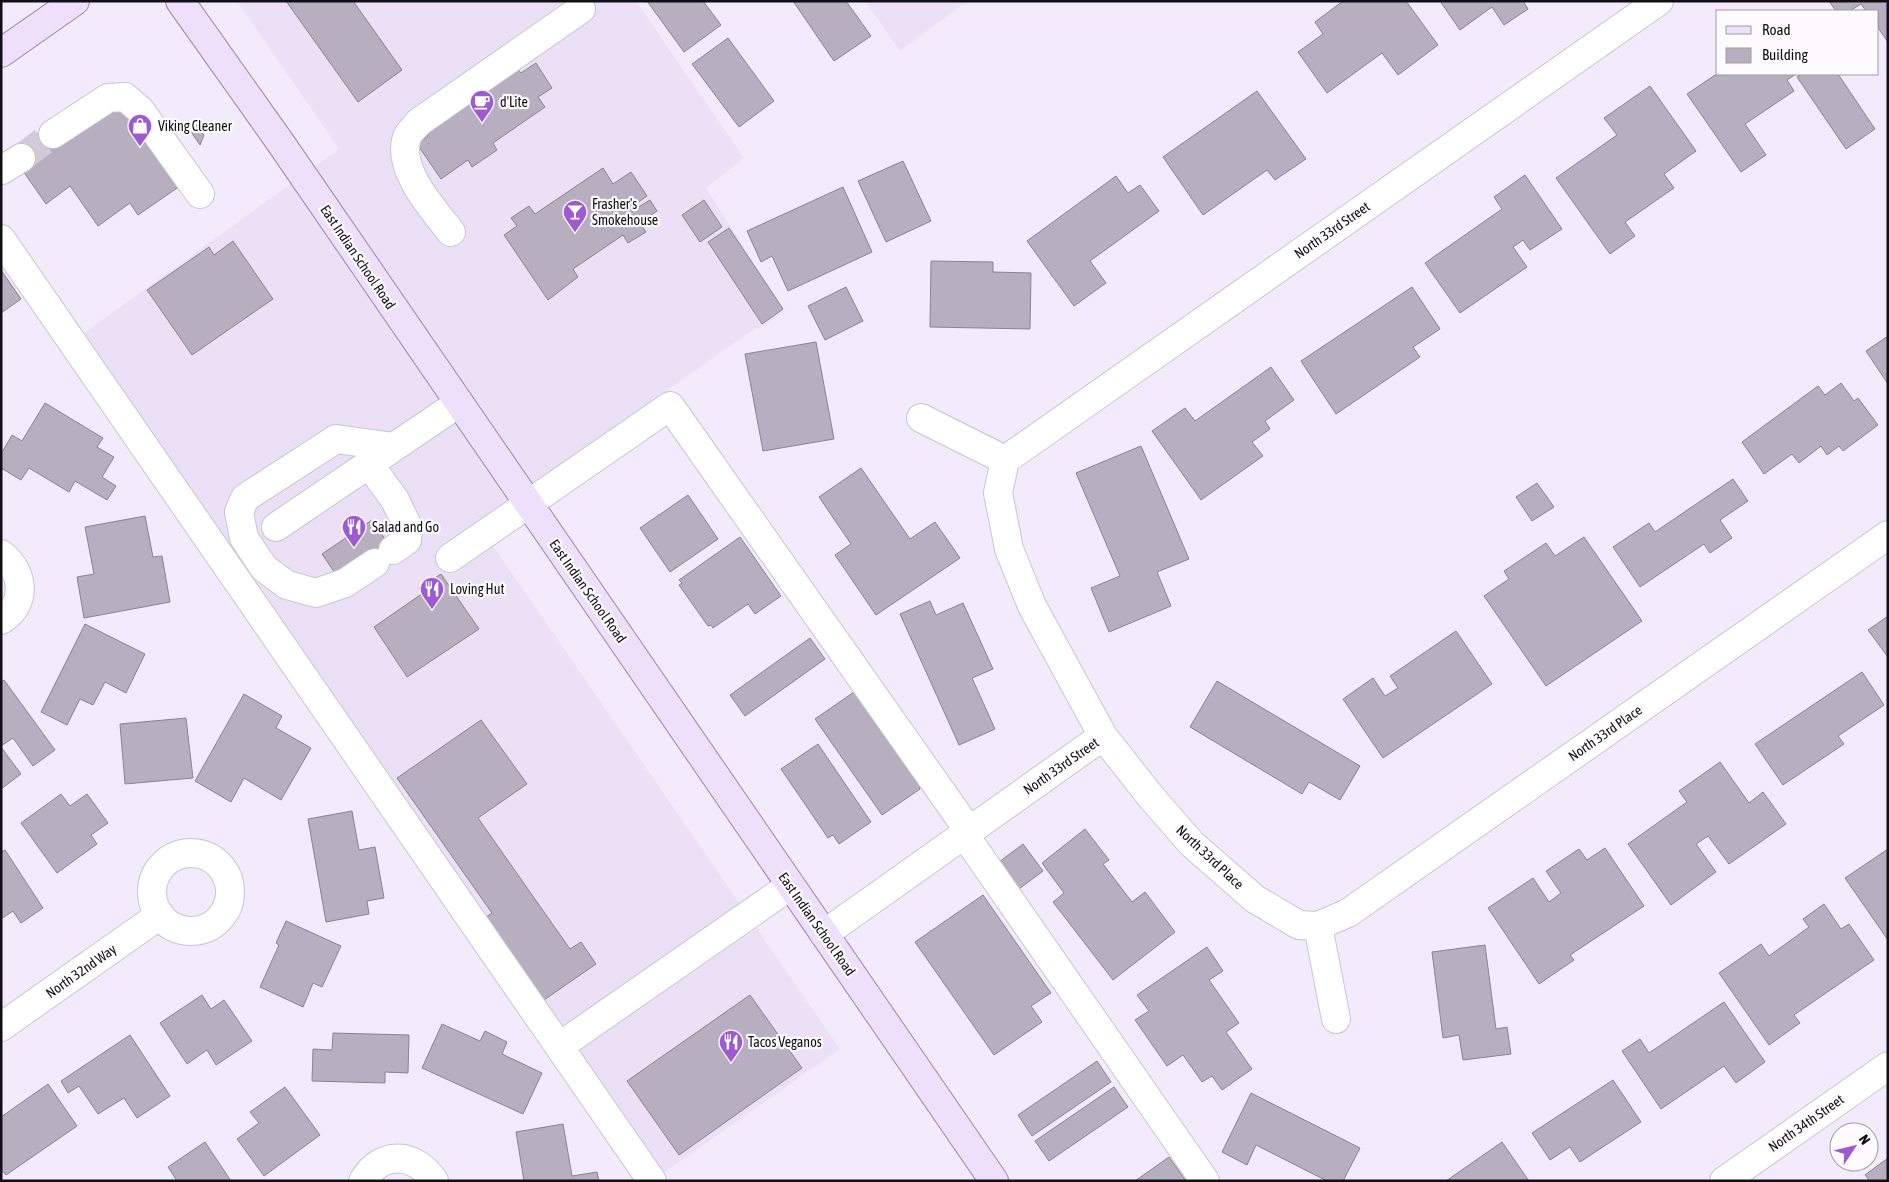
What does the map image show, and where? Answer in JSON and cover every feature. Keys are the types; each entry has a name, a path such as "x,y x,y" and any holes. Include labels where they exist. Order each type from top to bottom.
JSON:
{"main road":[{"path":"1,53 75,1"},
{"name":"East Indian School Road","path":"180,1 280,142 994,1181"}],"street":[{"name":"North 33rd Street","path":"824,934 1103,736 1032,606 1010,549 998,494 1005,460 1659,1"},
{"path":"452,232 422,195 404,159 407,136 419,122 581,9"},
{"path":"53,134 108,98 125,97 140,110 200,194"},
{"path":"1,239 652,1181"},
{"path":"276,527 458,403"},
{"path":"450,558 670,406 966,832 1205,1181"},
{"path":"922,418 1005,460"},
{"path":"369,464 395,500 408,527 407,540 346,583 316,593 286,586 264,568 244,538 239,512 246,498 336,439 394,447"},
{"name":"North 33rd Place","path":"1103,736 1151,797 1192,844 1255,899 1299,925 1318,926 1356,907 1888,535"},
{"path":"1,554 10,560 17,570 20,596 15,607 1,620"},
{"path":"560,1046 790,886"},
{"name":"North 32nd Way","path":"1,1027 160,915"},
{"path":"1318,926 1336,1019"},
{"name":"North 34th Street","path":"1724,1181 1888,1066"},
{"path":"364,1181 369,1172 378,1163 390,1159 404,1158 416,1162 426,1170 434,1181"}],"shaded area":[{"path":"237,1 636,1 744,158 706,188 785,311 762,327 754,329 478,524 840,1049 662,1174 80,336 339,149"},
{"path":"865,1 967,1 900,51"}],"building":[{"path":"286,1 353,1 402,70 358,102"},
{"path":"647,1 703,1 721,25 684,52"},
{"path":"793,1 846,1 871,36 834,61"},
{"path":"1343,1 1406,1 1438,45 1398,75 1382,53 1327,93 1298,52 1323,34 1315,22"},
{"path":"1440,1 1523,1 1528,9 1504,25 1492,7 1460,30"},
{"path":"1829,1 1888,1 1888,42 1879,29 1879,10 1865,10 1861,4 1852,10 1835,10"},
{"path":"728,38 774,101 739,127 692,64"},
{"name":"d'Lite","path":"536,63 552,88 538,97 545,107 493,143 497,150 472,167 468,160 441,179 417,144 428,136 426,133 456,113 454,110 516,67 521,73"},
{"path":"1716,74 1794,75 1787,80 1794,91 1745,124 1766,155 1741,172 1687,94"},
{"path":"1800,75 1839,75 1875,129 1846,149 1797,77"},
{"path":"1650,86 1696,151 1664,174 1674,188 1625,222 1635,236 1610,254 1556,178 1617,135 1604,118"},
{"path":"1257,91 1306,159 1275,180 1267,170 1203,215 1163,157"},
{"path":"120,109 129,114 180,186 138,215 130,203 98,226 70,186 46,204 23,171 15,150 48,126"},
{"path":"196,124 204,135 200,145 189,129"},
{"path":"903,161 931,221 886,242 858,181"},
{"name":"Frasher's Smokehouse","path":"603,168 613,184 631,172 647,196 630,208 632,211 650,200 657,211 640,223 646,232 628,243 623,235 573,269 578,277 548,300 504,235 517,226 511,218 529,206 535,214"},
{"path":"1525,175 1562,229 1530,250 1523,240 1513,247 1527,267 1460,313 1425,263 1502,209 1494,197"},
{"path":"1116,176 1128,193 1140,185 1159,211 1090,261 1106,283 1074,306 1027,241"},
{"path":"843,187 872,252 788,291 772,256 761,262 747,231"},
{"path":"704,200 722,227 700,242 682,215"},
{"path":"729,228 783,309 762,324 708,242"},
{"path":"233,241 273,299 192,355 147,290 209,247 214,255"},
{"path":"931,261 993,262 993,272 1031,273 1030,329 930,327"},
{"path":"1,270 21,299 1,313"},
{"path":"846,287 863,321 825,340 808,306"},
{"path":"1412,287 1440,329 1413,347 1420,357 1336,414 1301,361"},
{"path":"1888,336 1888,384 1866,351"},
{"path":"816,342 834,439 763,451 745,354"},
{"path":"1271,367 1294,400 1265,421 1270,429 1252,442 1263,456 1201,500 1152,431 1185,408 1195,421"},
{"path":"1841,383 1854,401 1858,398 1878,425 1843,451 1839,446 1827,455 1821,446 1799,463 1792,454 1764,474 1742,442 1818,386 1825,395"},
{"path":"45,403 103,438 97,447 114,457 102,477 116,486 107,500 75,481 69,492 29,468 21,480 1,468 1,454 12,435 22,441"},
{"path":"1141,446 1189,559 1157,572 1171,606 1109,632 1091,588 1120,576 1076,473"},
{"path":"861,468 910,539 935,522 960,558 876,615 835,555 851,544 819,497"},
{"path":"1733,479 1748,501 1720,520 1732,538 1710,553 1704,544 1640,587 1613,547 1649,523 1655,532"},
{"path":"1537,483 1554,507 1532,521 1516,497"},
{"path":"688,495 718,539 670,572 640,528"},
{"path":"145,516 153,557 162,556 170,602 84,618 77,577 94,574 85,527"},
{"name":"Salad and Go","path":"372,520 387,542 337,576 322,554"},
{"path":"740,537 781,596 755,614 748,604 713,628 711,625 708,626 679,585 682,583 679,580"},
{"path":"1584,537 1642,621 1546,686 1484,596 1509,579 1504,571 1546,543 1555,556"},
{"name":"Loving Hut","path":"441,574 479,629 407,677 374,627 423,593 419,588"},
{"path":"930,601 936,615 963,603 993,669 972,678 995,729 959,745 900,614"},
{"path":"1888,616 1888,657 1868,630"},
{"path":"85,624 145,654 126,693 105,682 93,705 80,699 67,725 41,712"},
{"path":"1456,631 1492,684 1383,758 1343,699 1373,678 1385,696 1398,688 1390,676"},
{"path":"810,638 825,659 745,716 730,695"},
{"path":"1862,672 1884,705 1838,736 1844,744 1783,785 1755,744"},
{"path":"4,680 55,750 33,766 13,738 1,746 1,682"},
{"path":"1217,681 1360,766 1340,800 1309,782 1302,794 1190,727"},
{"path":"854,692 857,697 859,695 921,786 919,787 920,789 882,815 815,719"},
{"path":"244,694 282,716 276,728 311,748 281,800 244,778 231,802 195,781"},
{"path":"186,718 193,778 125,784 120,724"},
{"path":"481,720 527,784 478,818 570,949 581,942 596,964 544,1000 486,917 492,913 397,778"},
{"path":"818,744 871,822 839,844 833,835 828,838 781,769"},
{"path":"1,747 21,774 1,789"},
{"path":"1720,762 1749,803 1763,792 1786,824 1729,864 1708,836 1696,844 1716,872 1671,905 1628,844 1687,802 1679,791"},
{"path":"61,794 70,806 87,794 108,823 91,835 97,844 57,873 21,823"},
{"path":"352,811 359,850 375,847 384,898 367,901 369,914 326,922 308,819"},
{"path":"1085,829 1109,860 1103,864 1132,902 1145,892 1175,932 1113,980 1053,902 1064,893 1042,863"},
{"path":"1023,844 1043,871 1019,889 999,862"},
{"path":"1605,848 1644,906 1570,955 1574,960 1539,984 1488,908 1533,878 1549,902 1561,893 1546,871 1579,849 1587,860"},
{"path":"1888,849 1888,940 1845,878"},
{"path":"5,850 43,908 21,923 13,911 1,919 1,852"},
{"path":"983,895 1051,993 1031,1006 1042,1022 994,1055 915,942"},
{"path":"1824,904 1841,929 1849,924 1874,960 1794,1015 1800,1023 1769,1045 1719,973 1761,944 1769,956 1809,927 1803,919"},
{"path":"286,921 341,946 322,987 313,983 303,1007 260,987 279,945 276,943"},
{"path":"1485,945 1496,1029 1507,1027 1511,1054 1463,1060 1459,1035 1443,1038 1432,952"},
{"path":"1207,947 1223,971 1209,980 1239,1023 1226,1032 1252,1069 1222,1090 1212,1076 1202,1082 1183,1055 1167,1066 1135,1020 1149,1011 1137,995"},
{"path":"202,995 211,1009 224,1000 252,1041 216,1065 207,1050 187,1064 160,1023"},
{"path":"750,995 802,1068 679,1155 627,1081"},
{"path":"1724,1002 1765,1062 1736,1083 1724,1066 1661,1109 1622,1051 1640,1039 1649,1053"},
{"path":"442,1024 480,1041 485,1031 507,1042 502,1054 542,1073 523,1114 422,1068"},
{"path":"333,1033 409,1035 408,1073 385,1072 385,1083 312,1081 313,1049 332,1050"},
{"path":"130,1035 170,1096 137,1118 124,1098 98,1114 79,1086 68,1093 61,1081"},
{"path":"1097,1061 1111,1082 1032,1136 1018,1115"},
{"path":"1613,1080 1641,1122 1580,1162 1570,1147 1550,1160 1532,1133"},
{"path":"48,1084 77,1126 6,1175 1,1169 1,1117"},
{"path":"285,1087 320,1135 264,1176 237,1139 259,1123 250,1112"},
{"path":"1114,1087 1128,1107 1049,1161 1035,1141"},
{"path":"1251,1093 1360,1148 1343,1181 1327,1181 1256,1145 1247,1165 1222,1152"},
{"path":"563,1124 572,1176 597,1172 599,1181 524,1181 516,1132"},
{"path":"205,1142 231,1181 177,1181 168,1167"},
{"path":"1502,1142 1529,1181 1446,1181"},
{"path":"1169,1157 1186,1181 1135,1181"},
{"path":"1888,1158 1888,1181 1870,1181 1865,1175 1869,1172 1879,1172 1879,1165"}],"tunnel":[{"path":"21,158 53,134"}],"place":[{"name":"d'Lite","path":"482,123"},
{"name":"Viking Cleaner","path":"140,147"},
{"name":"Frasher's Smokehouse","path":"575,233"},
{"name":"Salad and Go","path":"354,548"},
{"name":"Loving Hut","path":"432,610"},
{"name":"Tacos Veganos","path":"731,1063"}]}
